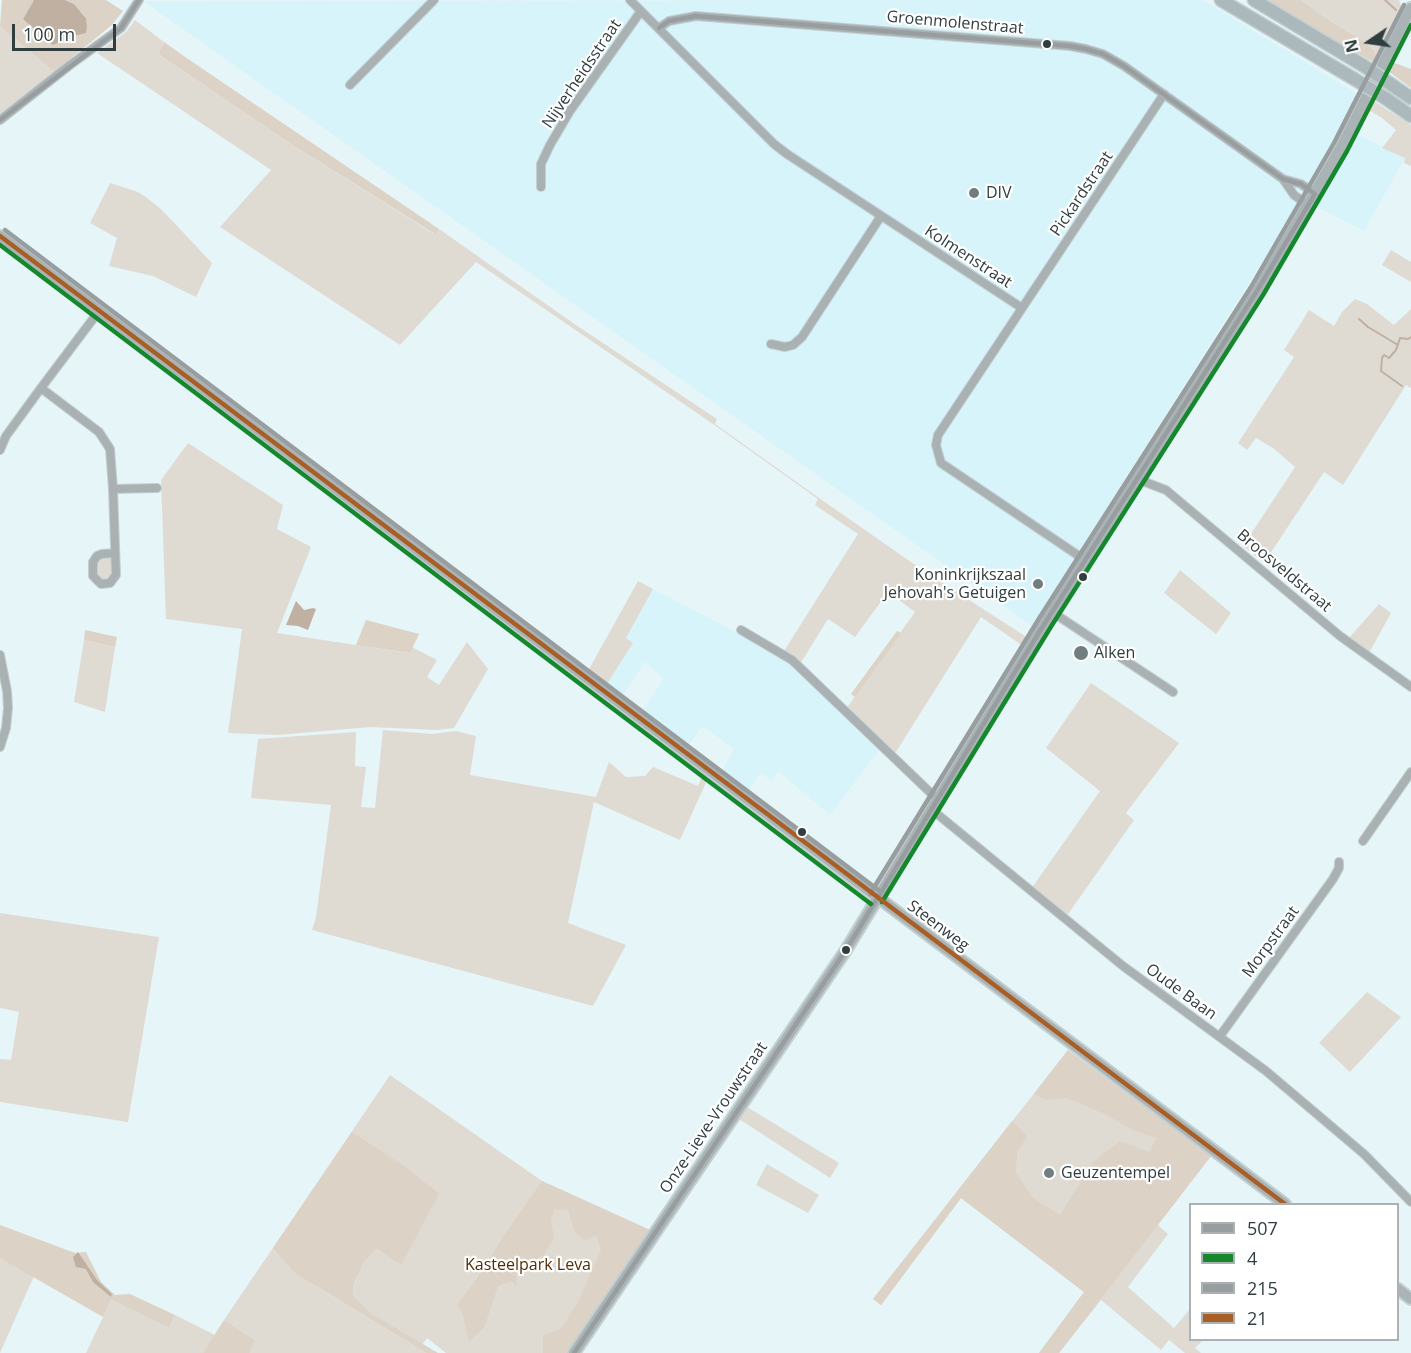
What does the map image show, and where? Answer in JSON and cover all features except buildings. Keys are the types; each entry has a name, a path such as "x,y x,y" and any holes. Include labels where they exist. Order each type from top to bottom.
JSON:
{"highway":[{"path":"1221,0 1356,80 1411,116"},
{"path":"1254,0 1364,66 1411,98"}],"main road":[{"name":"Onze-Lieve-Vrouwstraat","path":"574,1353 837,964 1052,612 1257,291 1315,194 1411,8"},
{"name":"Steenweg","path":"0,236 1284,1203"},
{"path":"1399,1290 1411,1299"}],"street":[{"path":"0,120 121,28 139,0"},
{"path":"350,85 434,0"},
{"name":"Kolmenstraat","path":"630,0 774,144 1022,308 938,435 937,452 941,463 1085,560"},
{"name":"Nijverheidsstraat","path":"541,187 541,164 555,137 570,111 641,11"},
{"name":"Groenmolenstraat","path":"659,28 669,21 696,16 1070,46 1103,54 1164,94 1283,179 1300,184 1315,194"},
{"name":"Pickardstraat","path":"1022,308 1164,94"},
{"name":"Groenmolenstraat","path":"1283,179 1294,195 1308,205"},
{"path":"771,344 785,347 793,345 802,337 881,216"},
{"path":"0,450 6,436 99,311"},
{"path":"41,388 99,432 106,441 112,457 115,553"},
{"name":"Broosveldstraat","path":"1137,479 1166,490 1340,636 1411,687"},
{"path":"113,489 157,488"},
{"path":"1052,612 1173,692"},
{"path":"741,630 792,660 937,799"},
{"path":"0,655 8,708 6,728 0,747"},
{"path":"1363,841 1411,772"},
{"name":"Oude Baan","path":"931,809 1116,961 1220,1036 1288,1090 1364,1155 1411,1202"},
{"name":"Morpstraat","path":"1220,1036 1333,879 1339,868 1339,862"}],"shaded area":[{"path":"2,0 34,0 23,19 74,36 81,34 87,26 86,17 74,4 65,0 106,0 123,11 112,25 54,72 0,26"},
{"path":"34,0 65,0 74,4 86,18 86,33 53,45 23,19"},
{"path":"1203,0 1359,95 1293,213 1032,626 143,1"},
{"path":"1263,0 1301,0 1366,43 1375,51 1376,56 1373,62"},
{"path":"164,42 439,229 435,234 294,146 158,54"},
{"path":"1392,62 1411,69 1411,88 1388,71"},
{"path":"1357,134 1405,158 1364,231 1317,207"},
{"path":"653,589 779,654 880,749 830,815 778,771 771,781 761,772 748,791 722,772 734,749 703,726 688,746 642,711 664,679 645,662 622,696 607,684 633,643 626,638"},
{"path":"296,601 304,610 316,609 308,630 286,625"},
{"path":"366,620 419,634 410,653 356,645"},
{"path":"85,630 117,637 115,647 84,640"},
{"path":"897,631 901,633 855,697 851,694"},
{"path":"1068,1050 1211,1156 1059,1353 1039,1353 1084,1292 961,1198 881,1305 873,1299 1012,1121 1027,1136 1017,1152 1016,1173 1033,1198 1060,1215 1093,1162 1120,1141 1149,1152 1157,1138 1133,1130 1107,1115 1067,1098 1046,1100 1034,1094"},
{"path":"352,1132 404,1166 439,1194 401,1265 376,1248 363,1263 354,1284 353,1296 374,1315 438,1353 426,1353 296,1274 273,1248"},
{"path":"542,1181 650,1230 568,1353 543,1353 543,1336 562,1328 578,1302 601,1250 596,1235 586,1241 575,1233 568,1210 555,1209 551,1219 554,1238 543,1256 515,1268 517,1286 511,1281 498,1286 484,1328 469,1341 462,1312 457,1305"},
{"path":"0,1225 75,1253 86,1252 101,1282 115,1295 130,1294 175,1315 169,1328 111,1300 103,1317 0,1258"},
{"path":"78,1252 97,1280 112,1294 111,1297 93,1282 86,1269 76,1267 73,1257"},
{"path":"224,1320 255,1340 250,1353 203,1353"}],"green space":[{"path":"1301,0 1399,0 1401,6 1377,65 1373,62 1376,56 1375,51 1366,43"},
{"path":"135,20 164,42 158,54 294,146 434,234 439,229 573,323 717,419 715,424 819,498 921,569 1028,638 1023,646 981,617 894,755 846,709 915,612 888,592 855,637 828,619 800,664 784,651 858,534 815,505 818,499 713,424 476,262 400,345 220,227 271,170 97,53 126,32"},
{"path":"0,26 54,72 0,115"},
{"path":"1372,100 1411,125 1411,166 1404,163 1405,158 1382,148 1396,130 1367,109"},
{"path":"110,183 138,192 147,198 161,209 212,263 196,297 153,276 109,266 117,238 90,223"},
{"path":"1391,250 1411,262 1411,282 1382,265"},
{"path":"1355,299 1367,304 1394,325 1411,309 1411,388 1406,385 1343,485 1324,472 1264,563 1243,546 1295,467 1273,448 1256,438 1247,450 1238,443 1294,357 1284,350 1309,310 1334,326 1342,312"},
{"path":"188,443 283,505 277,529 311,547 277,633 409,653 412,647 437,660 427,677 439,685 467,642 488,669 454,728 437,730 371,727 277,735 228,733 242,629 166,619 161,480"},
{"path":"108,556 113,560 114,574 106,582 96,578 97,560"},
{"path":"1180,570 1231,613 1216,634 1164,593"},
{"path":"638,581 653,589 626,638 633,643 607,684 588,671"},
{"path":"1379,604 1391,613 1369,653 1349,638"},
{"path":"84,640 115,647 105,712 74,702"},
{"path":"1091,683 1179,743 1126,813 1134,820 1066,917 1031,889 1100,791 1046,748"},
{"path":"383,730 432,734 456,731 476,736 470,775 596,797 609,762 626,777 645,776 653,767 698,786 703,775 708,778 680,840 594,802 568,923 626,945 593,1006 312,930 316,917 331,805 251,798 258,739 356,732 355,766 366,767 361,807 375,808"},
{"path":"0,913 159,937 128,1122 0,1102 0,1059 11,1060 19,1012 0,1008"},
{"path":"1367,992 1401,1017 1350,1072 1319,1043"},
{"path":"1068,1050 1211,1156 1158,1225 1168,1234 1128,1287 1174,1328 1189,1310 1189,1341 1202,1341 1195,1348 1201,1353 1185,1353 1169,1340 1161,1350 1101,1300 1059,1353 1039,1353 1084,1292 961,1198 881,1305 873,1299"},
{"name":"Kasteelpark Leva","path":"390,1075 542,1181 650,1230 568,1353 446,1353 427,1338 422,1345 374,1315 353,1296 358,1275 317,1287 426,1353 250,1353 255,1340 224,1320"},
{"path":"747,1107 839,1163 830,1178 739,1119"},
{"path":"767,1164 819,1195 808,1213 756,1185"},
{"path":"0,1258 34,1276 0,1353"},
{"path":"111,1300 169,1328 175,1315 215,1335 203,1353 86,1353"}],"waterway":[{"path":"1385,0 1396,10"},
{"path":"1359,319 1398,345"},
{"path":"1402,386 1381,371 1382,358 1384,355 1389,358 1396,350 1400,338 1411,337"}],"transit line":[{"name":"507","path":"0,120 121,28 139,0"},
{"name":"215","path":"870,894 1040,617 1251,287 1334,143 1404,5"},
{"name":"507","path":"574,1353 846,950 1038,634 1257,291 1315,194 1301,184 1283,179 1124,66 1103,54 1086,49 696,16 669,21 659,28"},
{"name":"4","path":"882,902 1052,625 1263,295 1347,151 1411,25"},
{"name":"215","path":"5,230 881,892"},
{"name":"21","path":"0,236 1284,1203"},
{"name":"4","path":"0,245 871,904"}],"place":[{"name":"DIV","path":"974,193"},
{"name":"Koninkrijkszaal Jehovah's Getuigen","path":"1038,584"},
{"name":"Alken","path":"1081,653"},
{"name":"Geuzentempel","path":"1049,1173"}]}
